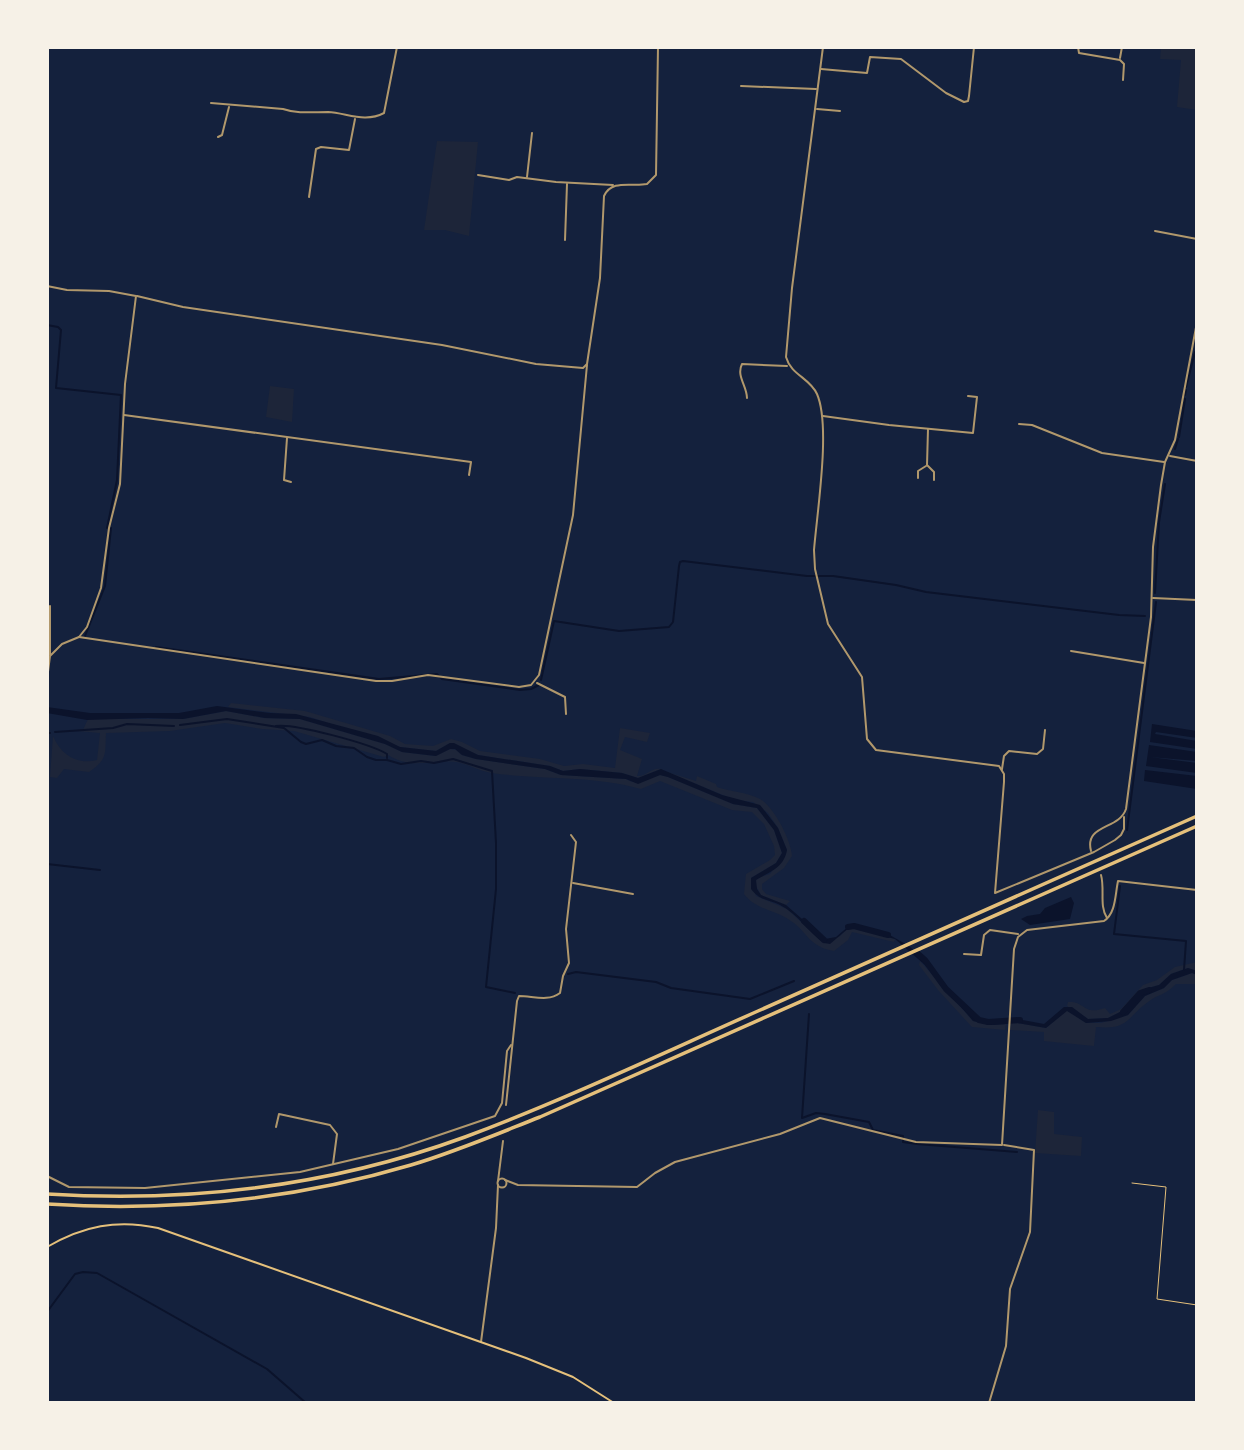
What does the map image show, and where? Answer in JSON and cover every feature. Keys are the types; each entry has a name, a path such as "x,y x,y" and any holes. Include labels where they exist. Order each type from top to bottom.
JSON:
{"highway":[{"path":"47,1194 148,1196 229,1191 302,1181 410,1154 463,1137 536,1108 1197,816"},
{"path":"47,1204 149,1207 230,1201 314,1188 411,1165 540,1117 1197,826"}],"main road":[{"path":"47,1247 79,1230 97,1226 142,1224 203,1242 573,1377 614,1403"}],"street":[{"path":"211,103 290,112 332,112 355,118 377,116 384,113 397,47"},
{"path":"478,175 509,180 517,177 567,183 647,184 656,175 658,47"},
{"path":"788,366 786,348 792,288 823,47"},
{"path":"820,68 867,73 870,57 901,59 946,93 968,101 974,47"},
{"path":"1078,47 1079,54 1120,60 1124,64 1123,80"},
{"path":"1120,60 1122,47"},
{"path":"741,86 817,89"},
{"path":"218,137 222,135 229,106"},
{"path":"814,109 840,111"},
{"path":"309,197 316,149 321,147 349,150 355,118"},
{"path":"527,178 532,133"},
{"path":"565,240 567,183"},
{"path":"79,637 83,640 376,681 438,676 519,687 535,682 573,516 587,364 600,278 604,196 614,185"},
{"path":"1155,231 1197,239"},
{"path":"47,286 66,290 109,290 183,307 442,345 536,364 583,368 587,364"},
{"path":"50,656 62,644 79,637 87,627 104,572 109,528 120,484 123,415 136,296"},
{"path":"1045,730 1043,749 1037,754 1009,751 1004,756 995,893 1105,846 1121,835 1145,663 1152,597 1153,547 1165,462 1175,440 1197,322"},
{"path":"747,398 741,381 742,364 788,366 814,390 822,416 814,550 818,576 828,624 862,677 867,739 872,747 876,750 994,764 1002,770"},
{"path":"822,416 973,433 977,397 968,396"},
{"path":"123,415 471,462 469,475"},
{"path":"1019,424 1032,425 1102,453 1165,462"},
{"path":"928,429 927,465 934,472 934,480"},
{"path":"287,437 284,480 291,482"},
{"path":"1170,455 1197,461"},
{"path":"918,478 918,471 927,465"},
{"path":"814,472 820,472"},
{"path":"1152,597 1197,600"},
{"path":"47,680 50,606"},
{"path":"1071,651 1145,663"},
{"path":"535,682 565,697 566,714"},
{"path":"1091,851 1090,842 1094,833 1124,817"},
{"path":"506,1105 511,1045 519,996 552,998 560,993 569,963 566,935 576,842 571,835"},
{"path":"1101,875 1104,891 1103,911 1108,920"},
{"path":"1002,1145 1014,949 1019,935 1027,930 1094,924 1108,920 1113,910 1118,881 1197,891"},
{"path":"572,883 633,894"},
{"path":"964,954 981,955 984,935 990,930 1019,935"},
{"path":"47,1176 69,1187 145,1188 300,1172 411,1145 495,1116 502,1103 507,1051 511,1045"},
{"path":"276,1127 279,1114 330,1125 337,1134 333,1165"},
{"path":"500,1175 510,1183 637,1187 675,1162 780,1134 816,1118 905,1140 1002,1145 1034,1150 1030,1232 1010,1289 1006,1346 989,1403"},
{"path":"481,1343 503,1141"},
{"path":"498,1183 505,1180"},
{"path":"504,1187 505,1180"},
{"path":"498,1183 504,1187"},
{"path":"498,1192 510,1183"}],"path":[{"path":"1132,1183 1166,1187 1157,1298 1197,1305"}],"shaded area":[{"path":"1161,47 1197,47 1197,110 1177,107 1181,60 1160,59"},
{"path":"437,141 478,142 469,236 445,230 424,230"},
{"path":"270,386 294,389 292,422 266,417"},
{"path":"231,703 305,711 390,736 405,744 433,746 451,739 480,751 540,759 564,766 583,764 615,768 620,728 650,733 647,742 625,737 620,750 642,759 637,776 661,769 638,778 622,773 580,769 563,771 550,766 478,755 450,743 436,751 400,747 310,717 228,707"},
{"path":"217,706 296,714 378,736 400,747 436,751 454,743 478,755 550,766 563,771 580,769 622,773 638,778 661,769 722,795 760,805 778,828 787,850 779,865 756,880 761,895 786,905 825,939 836,937 850,925 888,934 909,946 924,960 946,989 975,1019 986,1023 1006,1020 1006,1024 990,1025 973,1021 925,965 895,939 850,927 830,944 824,943 786,909 758,896 751,889 751,878 776,863 782,853 774,830 757,808 733,804 668,777 660,775 638,784 626,779 561,775 545,769 476,759 462,755 455,749 436,756 402,752 385,744 300,719 265,718 226,711 183,719 87,720 47,713 47,707 90,713 179,713"},
{"path":"226,711 264,718 300,719 385,744 402,752 435,756 450,749 476,759 545,769 561,775 626,779 635,782 660,775 668,777 733,804 757,808 774,830 782,853 776,863 751,878 756,896 787,909 824,943 840,936 849,927 895,939 894,942 852,932 848,940 834,951 825,949 813,942 788,919 748,899 744,894 746,874 775,855 764,824 752,812 732,810 660,781 641,789 586,780 492,773 456,762 406,762 294,731 225,723 170,731 106,733 104,756 89,772 64,769 57,778 50,777 53,736 60,748 70,757 83,761 97,760 100,733 77,731 83,730 88,719 183,719"},
{"path":"1152,724 1197,731 1197,738 1155,734 1197,741 1197,749 1150,742"},
{"path":"1149,745 1197,752 1197,761 1150,757 1197,763 1197,773 1146,766"},
{"path":"1145,770 1197,776 1197,789 1144,781"},
{"path":"667,772 696,781 697,776 716,784 717,787 756,797 771,809 785,833 792,856 784,868 762,884 762,889 766,894 790,901 786,905 761,895 755,884 757,878 770,874 787,850 768,813 753,802 735,800"},
{"path":"1071,897 1074,903 1070,919 1030,925 1021,919 1040,914 1045,908"},
{"path":"920,961 973,1021 990,1025 1006,1024 1005,1030 972,1027 938,990 919,965"},
{"path":"1197,962 1197,971 1188,968 1171,974 1159,985 1145,989 1130,1007 1108,1018 1088,1019 1067,1006 1068,1002 1074,1002 1092,1010 1105,1008 1110,1014 1121,1009 1143,985 1157,980 1175,967"},
{"path":"1188,968 1197,971 1197,975 1192,973 1172,980 1164,988 1145,996 1128,1015 1111,1021 1086,1023 1067,1011 1046,1028 1012,1022 1012,1018 1044,1024 1064,1007 1072,1007 1088,1019 1108,1018 1130,1007 1145,989 1159,985 1171,974"},
{"path":"1192,973 1197,975 1197,984 1176,984 1148,1002 1121,1025 1096,1027 1094,1046 1044,1041 1044,1032 1010,1030 1012,1022 1046,1028 1066,1011 1086,1023 1101,1023 1128,1015 1145,996 1164,988 1172,980"},
{"path":"1038,1110 1054,1112 1054,1134 1082,1137 1081,1156 1035,1153"}],"waterway":[{"path":"47,325 61,330 56,388 121,395 117,480 107,528"},
{"path":"1196,348 1197,339"},
{"path":"1186,387 1195,352"},
{"path":"1185,395 1186,390"},
{"path":"1179,437 1185,399"},
{"path":"1175,449 1178,439"},
{"path":"1155,593 1159,522 1165,484"},
{"path":"85,636 105,586 111,528"},
{"path":"541,680 554,621 619,631 669,627 673,622 679,566 683,561 807,576 833,576 926,592 1145,616"},
{"path":"1127,830 1156,602"},
{"path":"156,647 379,679 437,674 442,679 520,690 539,685"},
{"path":"180,725 227,719 284,728 306,744 322,740 336,746 354,748 376,760 401,764 421,761 434,763 453,759 492,771 496,889 486,987 515,993"},
{"path":"55,732 113,728 127,724 174,726"},
{"path":"276,726 315,731 350,740 387,754 387,758"},
{"path":"47,864 100,870"},
{"path":"1120,886 1114,934 1186,941 1184,970"},
{"path":"804,921 824,940"},
{"path":"848,927 854,926 888,935"},
{"path":"917,953 946,989 979,1020 1020,1020"},
{"path":"568,974 576,972 656,982 671,988 750,999 794,981"},
{"path":"1123,1012 1140,993 1149,990"},
{"path":"809,1014 802,1118 816,1113 869,1122 873,1130 903,1136 903,1142 1017,1152"},
{"path":"47,1312 75,1274 97,1273 267,1369 306,1403"}]}
